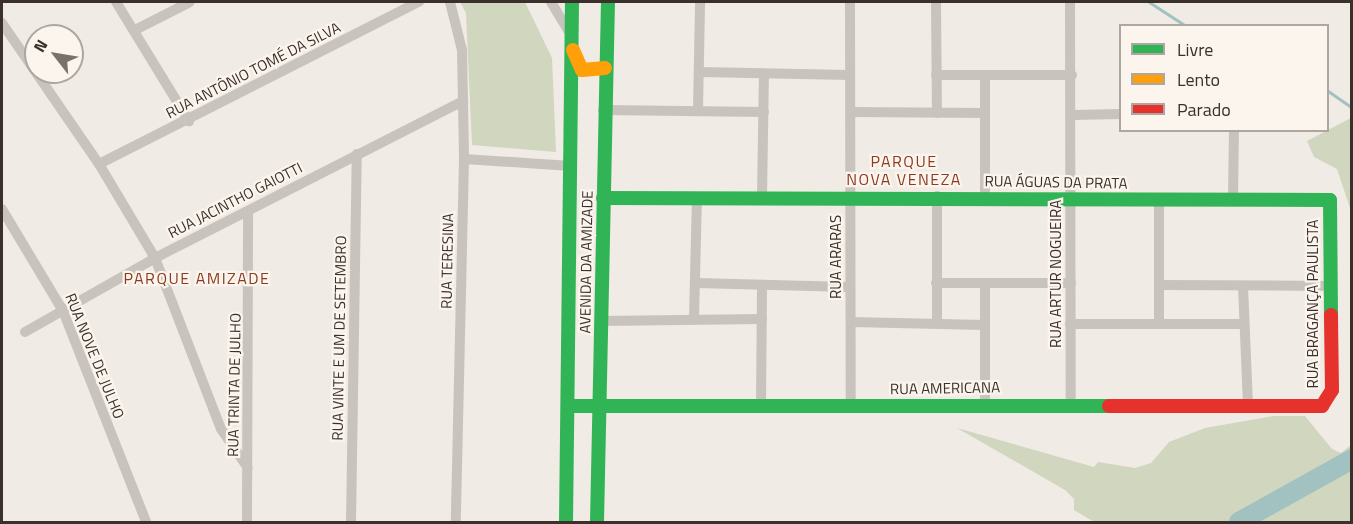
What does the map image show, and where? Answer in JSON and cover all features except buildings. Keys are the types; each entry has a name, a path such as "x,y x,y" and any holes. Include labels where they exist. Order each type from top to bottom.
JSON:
{"street":[{"path":"116,2 137,29 189,121"},
{"path":"137,29 190,2"},
{"name":"RUA ANTÔNIO TOMÉ DA SILVA","path":"99,164 189,121 419,2"},
{"name":"RUA TERESINA","path":"450,2 461,42 464,159 456,522"},
{"path":"551,2 570,33 579,67 605,69"},
{"name":"AVENIDA DA AMIZADE","path":"566,522 572,2"},
{"name":"AVENIDA DA AMIZADE","path":"597,522 602,321 603,110 608,2"},
{"path":"698,110 700,2"},
{"name":"RUA ARARAS","path":"850,2 851,405"},
{"path":"936,2 937,112"},
{"name":"RUA ARTUR NOGUEIRA","path":"1070,2 1074,115 1071,200 1071,403"},
{"path":"2,23 6,40 99,164 155,258 221,429 248,468"},
{"path":"699,72 850,75"},
{"path":"762,197 764,74"},
{"path":"936,75 1072,75"},
{"path":"985,75 985,197"},
{"name":"RUA JACINTHO GAIOTTI","path":"25,332 155,258 463,101"},
{"path":"603,110 764,112"},
{"path":"851,112 985,113"},
{"path":"1074,115 1119,114"},
{"path":"1233,199 1234,132"},
{"name":"RUA VINTE E UM DE SETEMBRO","path":"351,522 357,154"},
{"path":"464,159 571,166"},
{"path":"937,196 937,323"},
{"name":"RUA ÁGUAS DA PRATA","path":"603,198 937,196 1071,200 1330,200"},
{"path":"694,319 697,197"},
{"path":"1159,199 1159,322"},
{"name":"RUA BRAGANÇA PAULISTA","path":"1322,406 1332,390 1330,200"},
{"name":"RUA NOVE DE JULHO","path":"2,209 63,311 146,522"},
{"name":"RUA TRINTA DE JULHO","path":"247,522 248,212"},
{"path":"696,283 850,287"},
{"path":"936,283 986,285 1071,283"},
{"path":"761,404 762,285"},
{"path":"985,404 986,285"},
{"path":"1160,285 1331,286"},
{"path":"1243,286 1248,404"},
{"path":"602,321 762,320"},
{"path":"851,322 985,325"},
{"path":"1070,324 1159,322 1244,324"},
{"name":"RUA AMERICANA","path":"568,406 600,404 1071,403 1322,406"}],"green space":[{"path":"460,2 525,2 552,58 556,152 472,145 466,13"},
{"path":"1352,118 1351,211 1337,169 1314,157 1307,141 1324,132 1329,132 1329,130"},
{"path":"1274,416 1305,416 1332,449 1341,453 1351,445 1351,522 1094,522 1074,510 1074,499 1065,490 957,428 1094,467 1098,462 1135,468 1151,463 1169,442 1205,428"}],"waterway":[{"path":"1149,2 1183,24"},
{"path":"1329,92 1352,108"},
{"path":"1239,522 1352,459"}],"traffic: fast":[{"path":"566,522 572,2"},
{"path":"597,522 608,2"},
{"path":"603,198 1330,200 1331,315"},
{"path":"568,406 1109,406"}],"traffic: slow":[{"path":"573,50 582,70 605,68"}],"traffic: jam":[{"path":"1109,406 1322,406 1332,390 1331,315"}],"district":[{"name":"PARQUE NOVA VENEZA","path":"904,170"},
{"name":"PARQUE AMIZADE","path":"197,278"}]}
